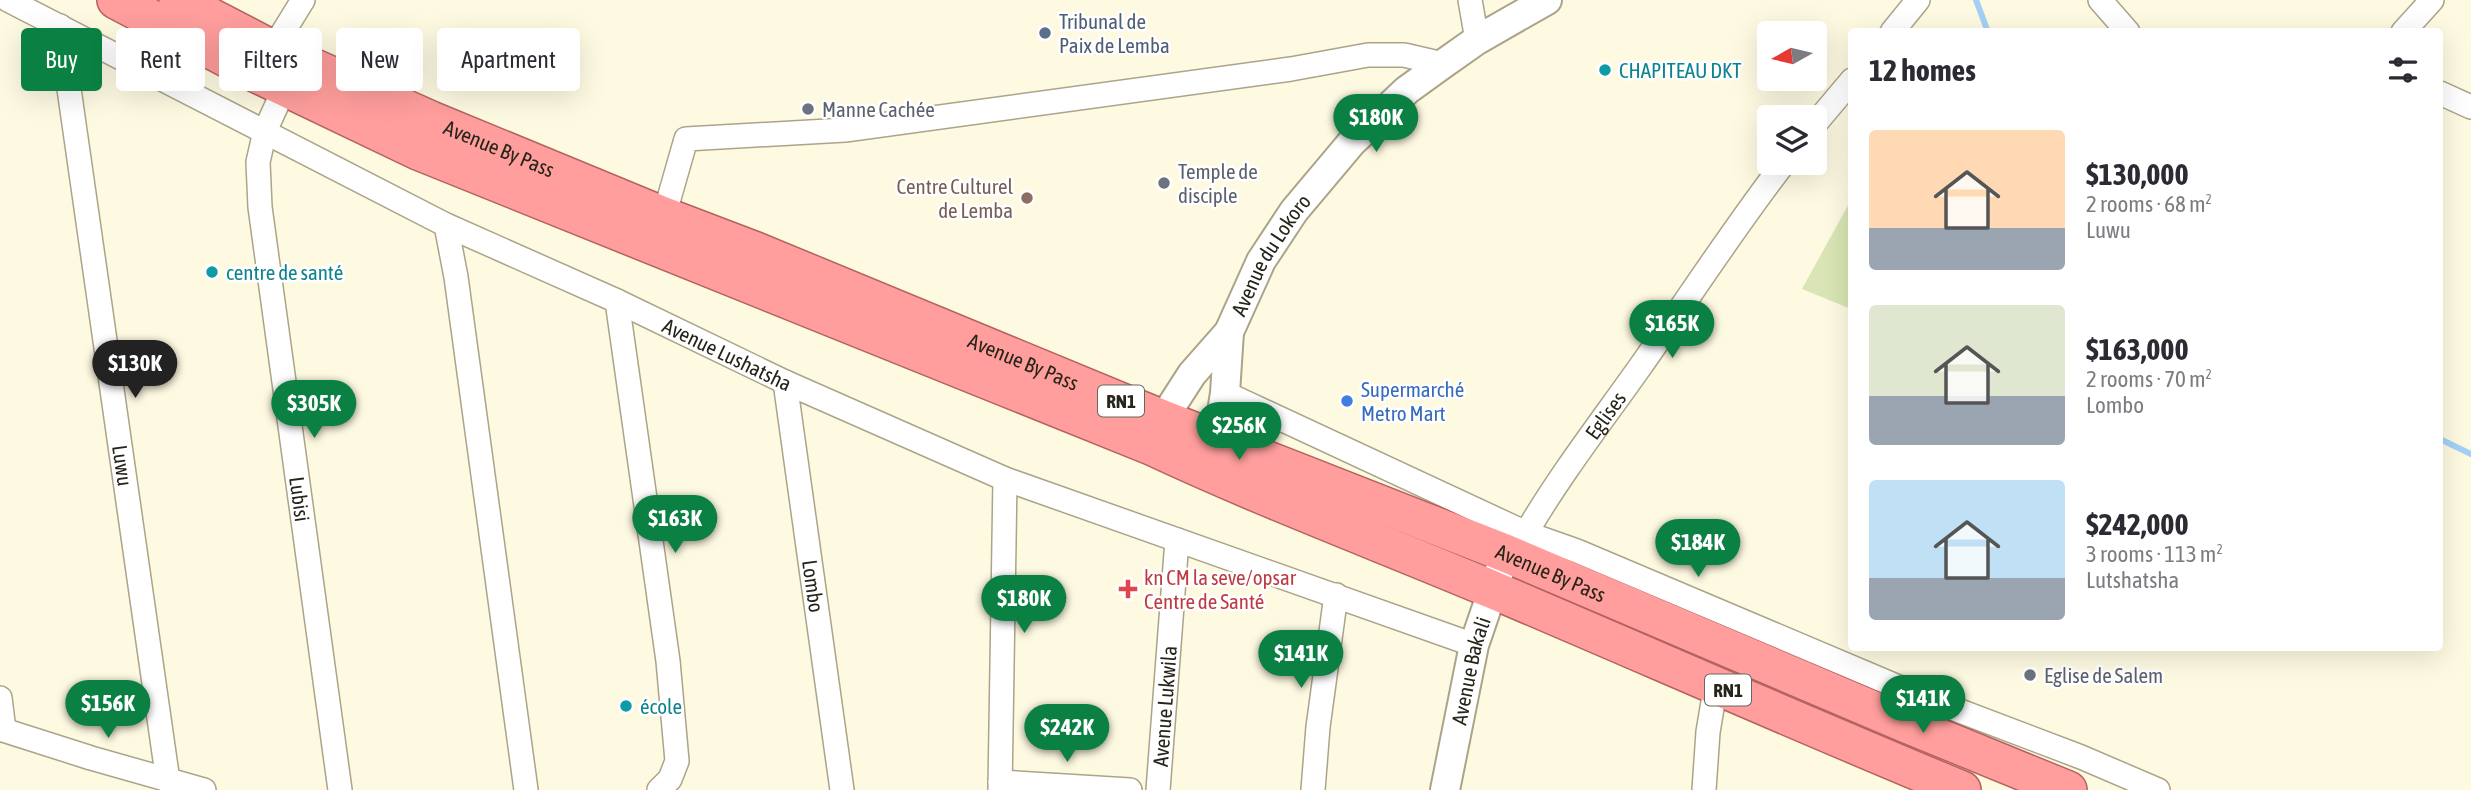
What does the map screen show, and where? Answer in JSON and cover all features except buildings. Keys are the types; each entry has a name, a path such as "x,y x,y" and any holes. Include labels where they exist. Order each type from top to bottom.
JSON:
{"highway":[{"name":"Avenue By Pass","path":"116,0 219,47"},
{"name":"Avenue By Pass","path":"178,0 219,31"},
{"name":"Avenue By Pass","path":"322,86 431,120 756,251 1215,457 1494,591 1962,790"},
{"name":"Avenue By Pass","path":"309,91 418,151 1157,432"},
{"name":"Avenue By Pass","path":"1215,457 1515,543 1910,709 2068,790"}],"street":[{"name":"Avenue Lushatsha","path":"8,0 446,225 617,300 785,382 1005,479 1474,645"},
{"name":"Lubisi","path":"290,28 303,0"},
{"path":"1470,0 1476,40"},
{"name":"Avenue du Lokoro","path":"1157,432 1192,374 1229,332 1261,261 1294,211 1352,142 1407,90 1476,40 1548,0"},
{"path":"1895,28 1918,0"},
{"path":"2100,0 2124,28"},
{"path":"2407,28 2432,0"},
{"name":"Luwu","path":"60,26 168,781"},
{"path":"664,216 686,139 845,130 1278,71 1368,55 1404,55 1443,64"},
{"path":"1827,110 1848,85"},
{"name":"Lubisi","path":"269,91 265,131 258,162 260,207 340,790"},
{"path":"2443,94 2471,107"},
{"name":"Eglises","path":"1515,543 1742,217 1775,175"},
{"path":"446,225 458,290 526,790"},
{"path":"617,300 668,661 676,748 677,761 670,779 659,790"},
{"name":"Avenue du Lokoro","path":"1215,457 1225,393 1229,332"},
{"name":"Lombo","path":"785,382 842,790"},
{"path":"1225,393 1515,543"},
{"path":"1005,479 1000,786 1130,790"},
{"name":"Avenue Lukwila","path":"1158,790 1177,540"},
{"name":"Avenue Bakali","path":"1446,790 1474,645 1515,543"},
{"path":"1313,790 1318,727 1336,595"},
{"path":"1704,790 1707,732 1716,684"},
{"path":"0,698 2,729 204,790"},
{"path":"1891,760 1910,709 2068,752 2158,790"}],"green space":[{"path":"1848,205 1848,308 1802,289"}],"waterway":[{"path":"1976,0 1986,28"},
{"path":"2443,440 2471,454"}],"place":[{"name":"Tribunal de Paix de Lemba","path":"1045,33"},
{"name":"CHAPITEAU DKT","path":"1605,70"},
{"name":"Manne Cachée","path":"808,109"},
{"name":"Temple de disciple","path":"1164,183"},
{"name":"Centre Culturel de Lemba","path":"1027,198"},
{"name":"centre de santé","path":"212,272"},
{"name":"Supermarché Metro Mart","path":"1347,401"},
{"name":"kn CM la seve/opsar Centre de Santé","path":"1128,589"},
{"name":"Eglise de Salem","path":"2030,675"},
{"name":"école","path":"626,706"}]}
